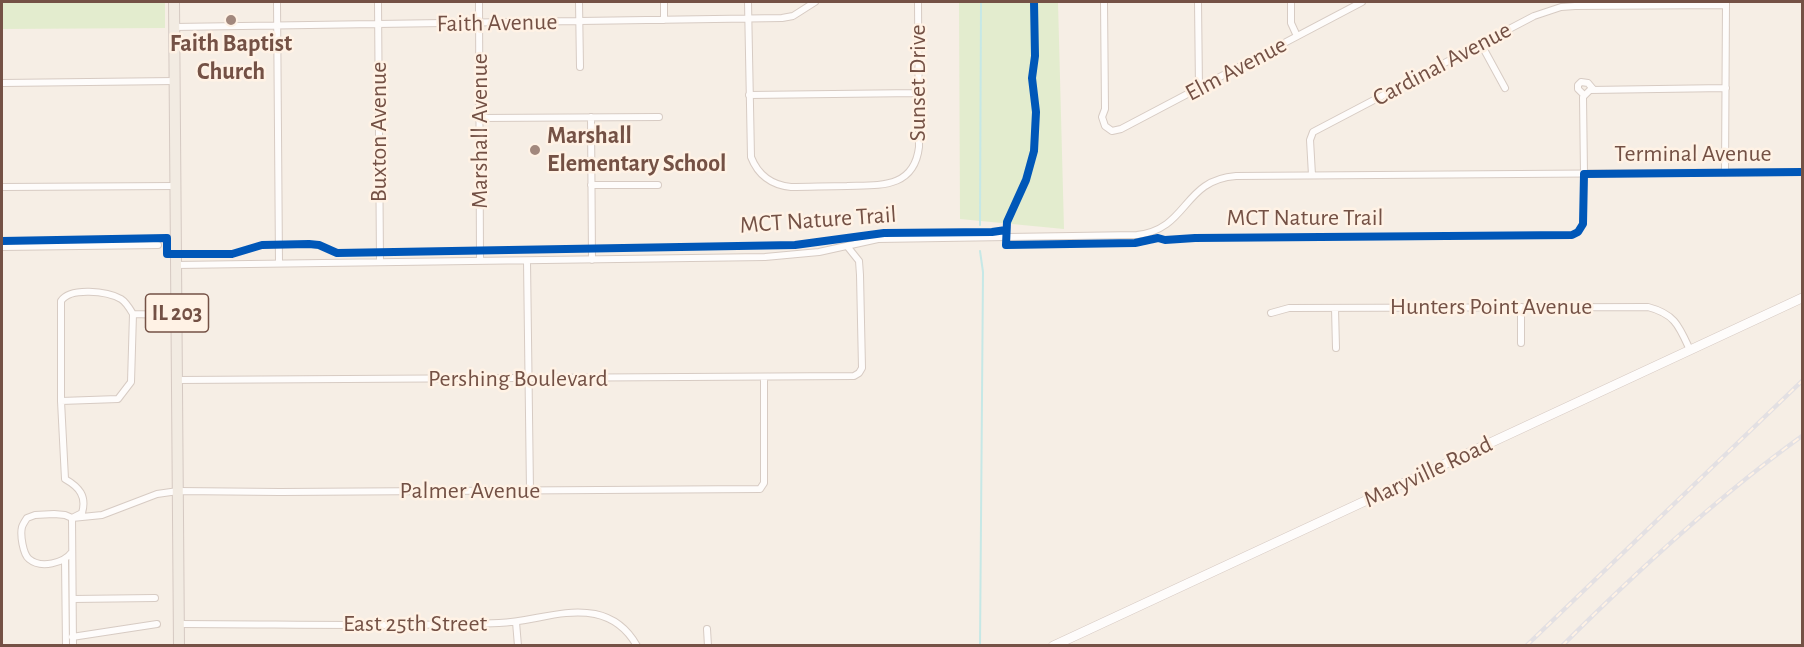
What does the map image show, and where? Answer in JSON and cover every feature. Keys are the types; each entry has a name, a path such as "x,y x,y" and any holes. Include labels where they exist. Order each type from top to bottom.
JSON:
{"main road":[{"name":"IL 203","path":"174,2 179,645"},
{"name":"Maryville Road","path":"1053,645 1803,298"}],"street":[{"path":"277,2 279,263"},
{"name":"Buxton Avenue","path":"378,2 380,262"},
{"name":"Marshall Avenue","path":"479,2 480,261"},
{"path":"579,2 580,67"},
{"path":"664,2 664,20"},
{"name":"Sunset Drive","path":"748,2 749,148 754,165 764,177 771,182 790,187 885,185 902,178 912,168 918,153 918,2"},
{"name":"Faith Avenue","path":"174,27 749,19 793,16 815,2"},
{"name":"Elm Avenue","path":"1104,2 1105,110 1102,117 1103,122 1112,131 1121,129 1362,2"},
{"path":"1198,2 1199,88"},
{"path":"1291,2 1291,23 1297,36"},
{"path":"1725,173 1726,3"},
{"name":"Cardinal Avenue","path":"1312,175 1310,140 1313,132 1534,16 1561,7 1726,3"},
{"path":"1481,44 1505,88"},
{"path":"2,83 175,81"},
{"path":"1584,174 1584,95 1578,89 1578,85 1581,82 1588,83 1593,89"},
{"path":"1584,95 1593,89 1726,88"},
{"path":"749,94 918,93"},
{"path":"591,117 592,260"},
{"path":"480,118 659,117"},
{"name":"Terminal Avenue","path":"176,265 785,256 819,252 867,241 891,239 1144,234 1167,225 1182,211 1193,195 1216,179 1236,176 1803,172"},
{"path":"591,185 658,185"},
{"path":"2,187 176,186"},
{"path":"2,247 158,245"},
{"name":"Pershing Boulevard","path":"177,380 854,376 862,368 860,267 855,254 847,246"},
{"path":"527,261 530,491"},
{"path":"61,401 118,399 126,391 132,374 133,314 125,302 109,294 97,292 70,293 61,301 61,401 65,479 77,486 83,495 82,513 72,518 54,514 35,515 27,518 22,527 26,554 29,559 38,564 65,560 72,552"},
{"path":"1521,307 1521,343"},
{"name":"Hunters Point Avenue","path":"1271,313 1282,309 1335,308 1648,307 1661,310 1673,318 1690,350"},
{"path":"1335,308 1336,348"},
{"path":"133,314 166,315"},
{"name":"Palmer Avenue","path":"72,518 102,515 157,494 178,491 760,489 763,487 764,377"},
{"path":"72,518 73,645"},
{"path":"65,560 66,645"},
{"path":"74,599 155,598"},
{"name":"East 25th Street","path":"178,624 516,622 571,613 611,619 620,624 637,645"},
{"path":"516,622 518,645"},
{"path":"72,637 157,624"},
{"path":"707,629 708,645"}],"green space":[{"path":"2,2 165,2 165,28 2,29"},
{"path":"959,2 1058,2 1064,229 960,219"}],"waterway":[{"path":"980,225 981,2"},
{"path":"980,251 983,272 980,646"}],"railway":[{"path":"1526,646 1802,381"},
{"path":"1562,646 1678,536 1739,484 1802,436"}],"cycle path":[{"name":"MCT Nature Trail","path":"1034,2 1035,56 1032,78 1036,112 1034,151 1026,180 1007,222 1006,245 1135,243 1158,238 1165,240 1572,235 1578,232 1583,224 1584,174 1802,172"},
{"name":"MCT Nature Trail","path":"2,241 167,238 167,254 232,254 262,245 309,244 319,245 337,253 795,245 884,233 1006,230"}],"place":[{"name":"Faith Baptist Church","path":"231,20"},
{"name":"Marshall Elementary School","path":"535,150"}]}
